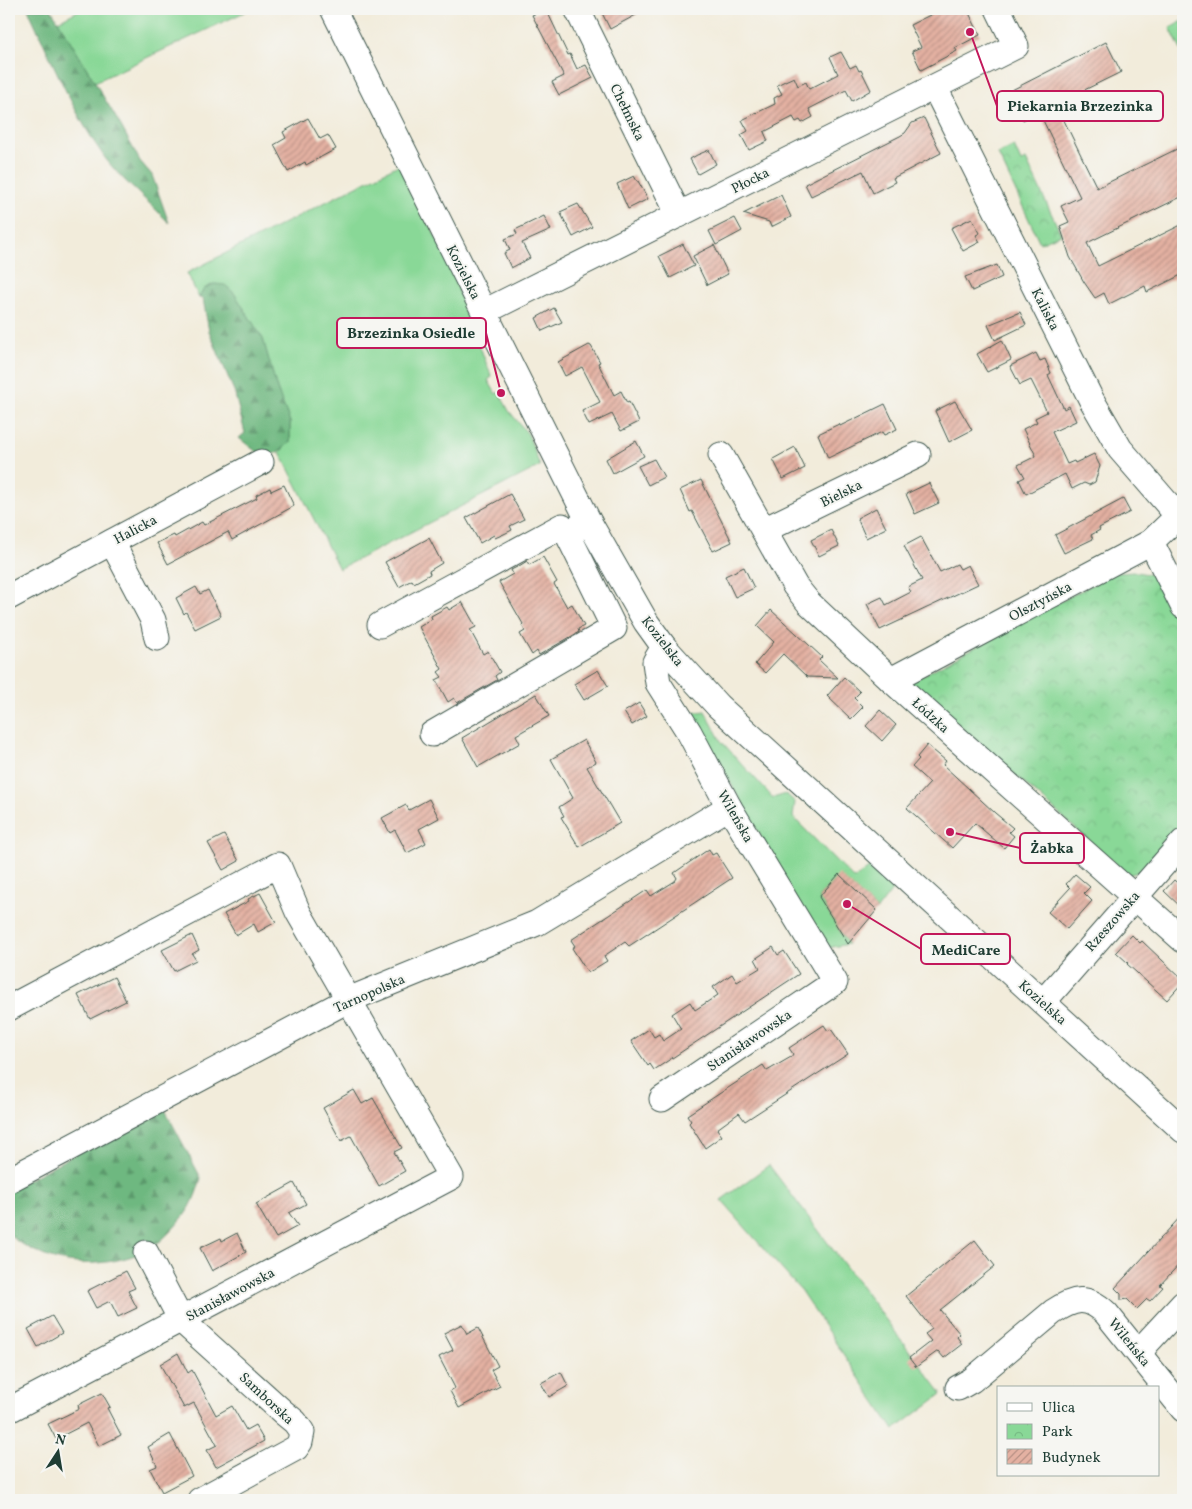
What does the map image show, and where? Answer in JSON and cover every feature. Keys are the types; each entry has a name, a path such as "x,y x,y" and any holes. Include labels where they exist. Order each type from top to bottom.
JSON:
{"street":[{"name":"Kozielska","path":"333,9 589,522 646,622 664,647 718,706 909,867 1042,1002 1183,1130"},
{"name":"Chełmska","path":"577,9 679,215"},
{"name":"Płocka","path":"484,312 1016,46 998,9"},
{"name":"Kaliska","path":"935,88 1091,399 1120,449 1181,515"},
{"name":"Łódzka","path":"720,455 796,586 809,603 891,680 1183,940"},
{"name":"Bielska","path":"764,530 918,455"},
{"name":"Halicka","path":"9,597 262,462"},
{"name":"Olsztyńska","path":"891,680 1152,542 1181,515"},
{"path":"567,534 589,522"},
{"path":"380,625 562,526 614,628 432,734"},
{"path":"112,542 153,620 156,638"},
{"path":"1152,542 1183,606"},
{"path":"1111,564 1130,563 1154,568 1170,581"},
{"name":"Wileńska","path":"664,647 655,662 658,683 689,732 730,807 835,982"},
{"name":"Tarnopolska","path":"9,1180 348,1000 537,923 730,807"},
{"name":"Rzeszowska","path":"1042,1002 1183,842"},
{"path":"9,1008 278,865 298,912 348,1000"},
{"name":"Stanisławowska","path":"662,1099 835,982"},
{"name":"Stanisławowska","path":"9,1410 451,1177 348,1000"},
{"path":"146,1253 181,1320"},
{"name":"Wileńska","path":"958,1388 972,1380 1058,1308 1076,1300 1092,1302 1106,1313 1183,1410"},
{"path":"1140,1354 1146,1344 1183,1304"},
{"name":"Samborska","path":"181,1320 290,1417 302,1432 300,1442 296,1448 200,1500"}],"green space":[{"path":"28,9 51,9 140,161 152,175 169,223 105,158 83,123 63,85"},
{"path":"82,9 251,9 95,82 58,21"},
{"path":"1183,21 1183,54 1170,28"},
{"path":"1014,146 1021,162 1026,160 1061,234 1040,243 998,154"},
{"path":"400,164 461,288 458,291 468,312 492,377 488,380 496,394 499,392 509,411 528,434 540,466 339,569 280,452 290,442 290,422 277,389 263,339 234,293 226,286 214,284 204,289 199,298 187,273"},
{"path":"214,284 225,285 234,293 263,339 277,389 290,422 290,442 276,453 264,455 259,453 239,438 245,433 234,391 209,331 203,299 199,298 204,289"},
{"path":"1136,572 1153,575 1165,586 1183,623 1183,831 1142,871 1128,875 910,682 1114,573"},
{"path":"705,711 721,741 773,798 786,794 795,802 793,817 854,879 870,867 893,889 877,910 839,875 819,897 848,944 828,948 818,940 692,713"},
{"path":"163,1106 201,1178 195,1197 187,1212 161,1240 151,1248 123,1259 108,1262 76,1263 46,1256 13,1238 9,1232 8,1224 9,1190"},
{"path":"769,1165 942,1394 894,1430 801,1291 721,1200"}],"building":[{"path":"546,9 568,55 570,54 577,69 586,65 593,78 559,95 552,82 564,76 532,15"},
{"path":"600,9 647,9 610,29"},
{"path":"942,9 967,9 980,35 955,48 957,51 921,70 912,51 921,47 910,25"},
{"path":"1106,42 1121,72 1056,104 1097,188 1183,146 1183,196 1087,243 1098,266 1183,224 1183,274 1147,292 1145,286 1109,304 1104,293 1095,298 1084,282 1070,257 1060,226 1069,222 1061,206 1080,197 1039,112 1023,120 1008,92"},
{"path":"841,52 850,68 856,65 859,71 861,70 871,90 852,101 846,90 809,109 813,117 802,123 800,120 796,122 793,117 764,132 768,141 749,150 741,135 748,131 742,120 775,104 774,98 782,94 777,85 785,81 794,77 798,86 806,82 809,89 838,74 830,57"},
{"path":"308,118 320,139 328,135 336,149 306,165 305,162 288,172 274,145 286,138 283,132"},
{"path":"924,118 941,153 893,178 895,182 873,193 863,171 811,196 805,184 900,136 905,133 912,123"},
{"path":"709,150 716,164 698,174 690,159"},
{"path":"634,176 648,199 628,209 617,184"},
{"path":"781,195 791,217 771,227 769,222 743,214"},
{"path":"578,204 592,227 573,237 560,212"},
{"path":"544,216 551,230 522,243 530,258 511,268 504,253 510,250 505,239 517,234 515,230"},
{"path":"735,218 742,231 716,245 709,231"},
{"path":"972,218 980,233 976,235 980,242 963,251 951,228"},
{"path":"683,244 694,266 670,278 659,256"},
{"path":"714,245 728,274 707,285 693,256"},
{"path":"997,265 1002,277 972,291 965,277"},
{"path":"554,308 562,322 542,331 536,318"},
{"path":"1020,312 1026,325 995,340 988,325"},
{"path":"1002,340 1011,360 987,372 977,354"},
{"path":"589,345 600,362 598,363 614,395 621,391 639,422 621,431 612,414 589,425 582,411 600,402 582,367 565,376 558,362"},
{"path":"1036,353 1040,361 1045,359 1051,373 1048,375 1064,409 1069,406 1076,421 1052,432 1067,464 1074,461 1075,463 1094,454 1100,466 1095,482 1089,485 1084,483 1072,489 1065,474 1026,494 1019,480 1025,477 1018,465 1036,456 1023,429 1037,422 1035,418 1047,412 1031,380 1020,385 1010,366"},
{"path":"955,401 972,430 949,442 935,411"},
{"path":"885,404 897,429 884,435 882,432 828,458 818,434 839,424 840,426"},
{"path":"636,441 644,456 613,473 606,459"},
{"path":"795,447 805,468 783,479 773,459"},
{"path":"654,459 664,477 648,485 638,466"},
{"path":"701,480 732,542 713,551 692,511 690,512 680,490"},
{"path":"929,483 939,503 915,514 906,494"},
{"path":"284,485 294,506 232,540 228,532 168,564 157,543 174,535 175,537 202,522 204,525 257,498 256,495 270,488 271,491"},
{"path":"510,494 524,519 510,526 512,530 495,538 494,535 480,543 466,518"},
{"path":"1123,499 1130,512 1099,528 1100,530 1091,535 1093,539 1064,553 1055,535"},
{"path":"876,508 886,528 866,538 857,518"},
{"path":"831,530 839,546 819,556 811,540"},
{"path":"921,537 940,572 957,564 960,569 968,565 978,584 880,630 867,604 882,597 886,605 911,592 908,587 922,580 904,546"},
{"path":"429,538 442,563 429,571 430,574 414,583 412,580 399,587 385,562"},
{"path":"543,557 557,582 554,584 567,607 572,604 584,626 578,629 579,632 539,655 537,651 532,655 520,634 525,631 523,624 499,582 513,574 511,570 527,561 529,565"},
{"path":"744,567 754,588 735,597 725,576"},
{"path":"196,587 200,594 208,590 221,616 195,629 186,612 184,614 176,598"},
{"path":"462,602 476,627 470,630 483,654 488,651 500,672 495,676 497,680 457,703 454,698 448,702 436,680 442,677 438,672 442,669 419,627 432,619 431,616 447,607 449,610"},
{"path":"771,610 822,657 819,660 838,678 807,677 783,654 765,673 755,664 774,642 757,626"},
{"path":"598,670 608,686 584,700 574,684"},
{"path":"844,677 860,692 854,698 863,707 851,719 827,696"},
{"path":"536,694 549,716 516,735 520,743 478,767 462,738"},
{"path":"639,703 647,716 632,725 624,712"},
{"path":"880,710 896,725 882,741 866,726"},
{"path":"584,740 596,762 587,767 620,823 579,847 561,817 564,816 559,807 573,798 551,759"},
{"path":"927,745 946,761 943,765 1013,828 1009,832 1014,836 1004,848 975,823 952,848 907,808 930,783 912,767 919,759 917,757"},
{"path":"429,799 439,818 419,829 426,843 407,853 395,830 390,833 382,818 406,805 409,810"},
{"path":"224,835 239,861 223,870 208,843"},
{"path":"709,849 712,855 716,853 732,878 629,946 625,942 604,956 607,961 589,972 586,970 572,948 575,946 571,940 647,890 651,896 675,881 677,878 674,873"},
{"path":"839,874 877,910 848,944 819,897"},
{"path":"1075,874 1090,887 1084,893 1092,901 1067,929 1048,912 1070,888 1066,884"},
{"path":"1174,880 1183,888 1183,909 1164,891"},
{"path":"260,893 276,922 258,932 254,924 236,935 224,914"},
{"path":"192,935 199,950 192,954 196,960 174,971 162,950"},
{"path":"1132,935 1140,943 1142,941 1183,980 1167,1000 1116,952"},
{"path":"773,947 778,955 784,951 799,974 654,1070 650,1064 648,1066 631,1041 649,1029 654,1037 659,1034 663,1041 681,1029 672,1014 690,1002 695,1010 718,995 713,987 732,974 737,982 760,968 755,959"},
{"path":"114,977 126,1001 90,1019 78,995"},
{"path":"824,1025 828,1031 831,1029 848,1054 745,1121 739,1113 717,1129 722,1136 705,1148 689,1123 691,1121 687,1115 763,1065 767,1071 791,1057 793,1054 789,1048"},
{"path":"354,1090 362,1104 373,1098 402,1148 394,1152 405,1171 379,1186 351,1136 341,1141 323,1108"},
{"path":"294,1183 306,1204 289,1213 298,1226 276,1238 256,1204"},
{"path":"1183,1214 1183,1260 1160,1285 1163,1287 1150,1301 1147,1299 1137,1309 1127,1299 1121,1300 1121,1294 1115,1288"},
{"path":"237,1233 246,1252 212,1271 200,1248 221,1238 222,1241"},
{"path":"975,1240 995,1266 940,1310 960,1334 957,1337 962,1344 944,1358 938,1351 916,1367 909,1358 931,1341 925,1334 932,1329 906,1296"},
{"path":"126,1271 135,1288 128,1291 137,1308 118,1317 110,1301 96,1308 87,1291"},
{"path":"52,1316 62,1333 38,1347 28,1329"},
{"path":"462,1324 467,1334 478,1328 498,1366 491,1370 500,1386 459,1408 450,1391 455,1388 439,1357 453,1350 444,1333"},
{"path":"178,1353 188,1373 192,1370 216,1415 232,1406 246,1430 255,1425 264,1441 216,1467 207,1450 217,1445 194,1403 184,1408 160,1364"},
{"path":"561,1372 568,1386 549,1397 541,1383"},
{"path":"102,1393 110,1407 107,1408 121,1435 99,1446 87,1423 56,1439 48,1424 79,1409 78,1405"},
{"path":"170,1434 192,1476 162,1492 150,1469 157,1466 148,1447"}],"place":[{"name":"Piekarnia Brzezinka","path":"970,32"},
{"name":"Brzezinka Osiedle","path":"501,393"},
{"name":"Żabka","path":"950,832"},
{"name":"MediCare","path":"847,904"}]}
